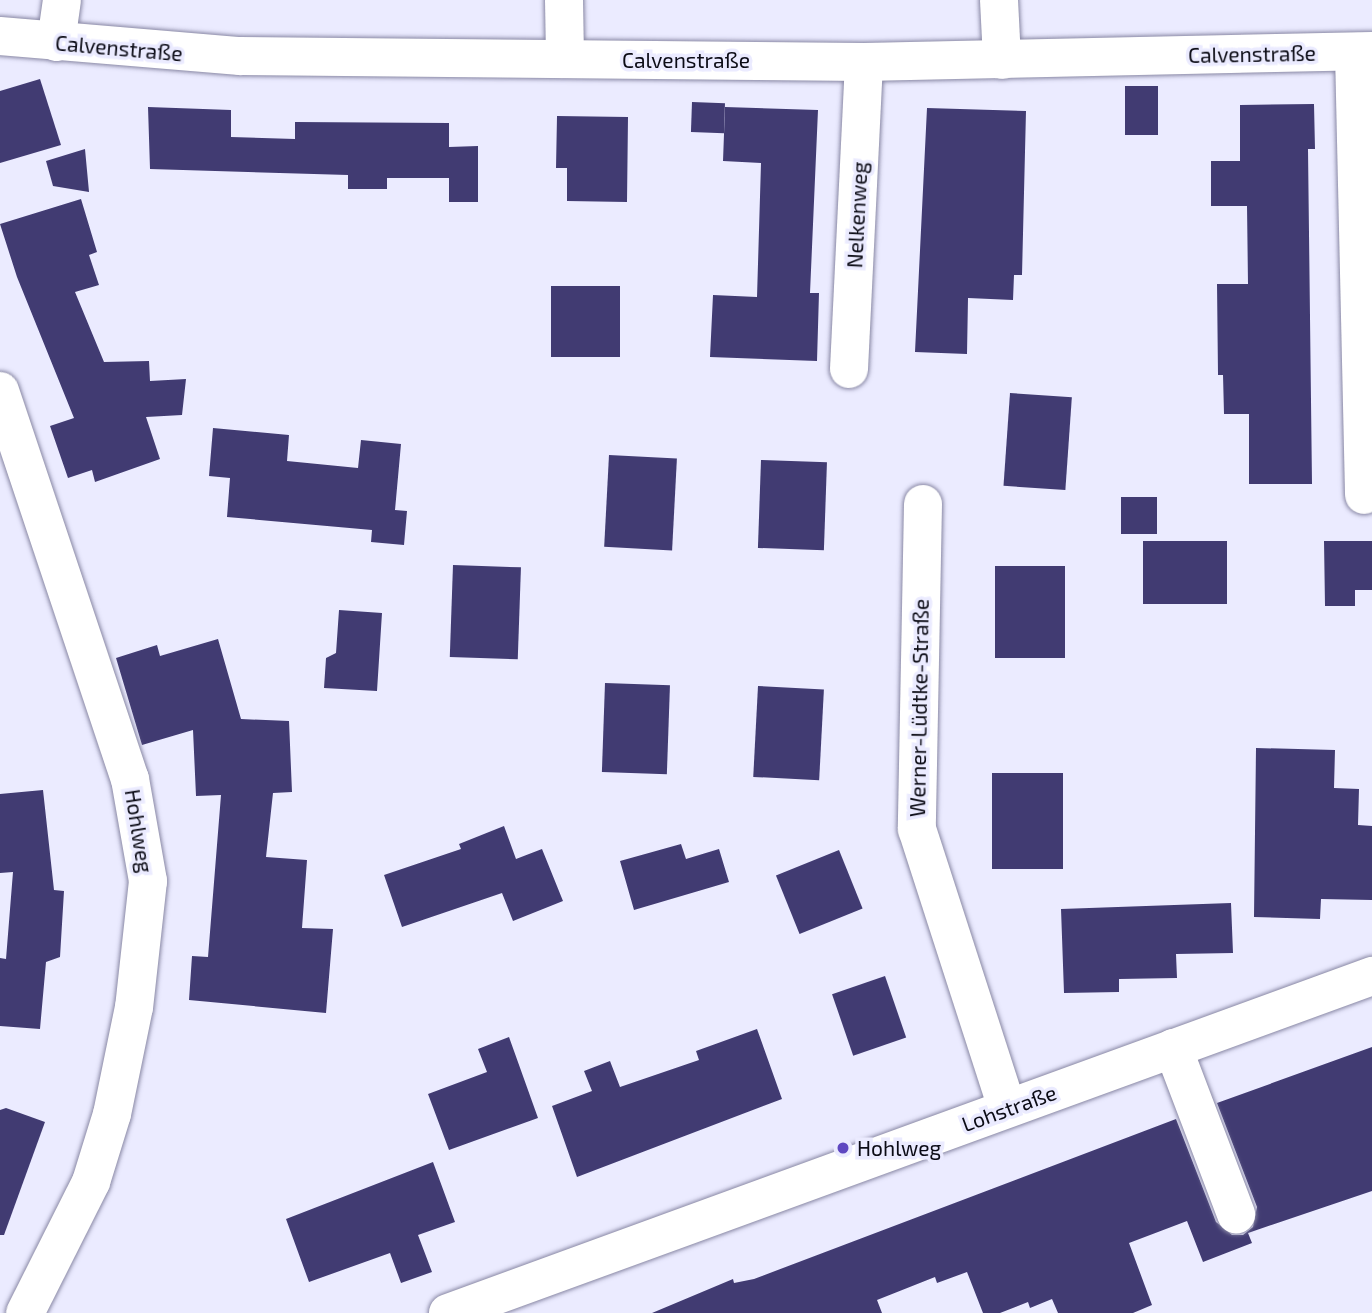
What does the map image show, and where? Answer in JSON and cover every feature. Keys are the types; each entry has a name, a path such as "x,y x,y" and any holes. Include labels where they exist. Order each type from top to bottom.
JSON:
{"street":[{"path":"56,42 62,0"},
{"path":"564,0 565,59"},
{"path":"999,0 1002,60"},
{"name":"Calvenstraße","path":"0,36 217,55 565,59 864,62 1363,51"},
{"path":"1363,51 1364,495"},
{"name":"Nelkenweg","path":"849,369 864,62"},
{"name":"Hohlweg","path":"0,391 131,779 148,881 134,1007 112,1114 91,1182 25,1313"},
{"name":"Werner-Lüdtke-Straße","path":"923,504 916,829 1007,1108"},
{"name":"Lohstraße","path":"448,1313 1372,976"},
{"path":"1173,1048 1236,1214"}],"building":[{"path":"40,79 61,145 0,163 0,91"},
{"path":"1125,86 1158,86 1158,135 1125,135"},
{"path":"692,102 725,103 724,133 691,132"},
{"path":"1314,104 1315,149 1308,149 1312,484 1249,484 1249,414 1224,414 1223,375 1218,375 1217,284 1248,284 1247,206 1211,206 1211,161 1240,161 1240,105"},
{"path":"148,107 231,110 231,137 295,139 295,122 449,123 449,147 478,146 478,202 449,202 449,178 387,178 387,189 348,189 348,175 150,169"},
{"path":"725,107 818,110 810,293 819,293 817,361 710,357 713,295 757,297 761,163 723,161"},
{"path":"927,108 1026,111 1022,275 1014,275 1013,300 968,298 967,354 915,352"},
{"path":"557,116 628,117 627,202 567,201 567,168 556,168"},
{"path":"85,149 89,192 53,186 46,161"},
{"path":"81,199 97,252 89,255 99,285 75,292 104,362 149,361 150,381 186,379 182,415 146,417 160,459 95,482 92,470 68,478 50,426 74,418 17,277 0,224"},
{"path":"551,286 620,286 620,357 551,357"},
{"path":"1010,393 1072,397 1065,490 1004,486"},
{"path":"213,428 289,435 287,461 358,468 361,440 401,444 395,510 407,511 404,545 371,542 372,530 227,517 230,478 209,476"},
{"path":"609,455 677,459 672,550 604,547"},
{"path":"761,460 827,462 824,550 758,548"},
{"path":"1121,497 1157,497 1157,534 1121,534"},
{"path":"1143,541 1227,541 1227,604 1143,604"},
{"path":"1324,541 1372,541 1372,590 1355,590 1355,606 1325,606"},
{"path":"453,565 521,567 518,659 450,657"},
{"path":"995,566 1065,566 1065,658 995,658"},
{"path":"339,610 382,613 377,691 324,688 326,658 336,653"},
{"path":"218,639 241,719 289,721 292,792 273,793 266,857 307,860 302,928 333,929 326,1013 189,1000 192,956 208,957 221,795 196,796 193,730 142,745 116,658 157,645 160,656"},
{"path":"605,683 670,685 667,774 602,772"},
{"path":"758,686 824,689 819,780 753,777"},
{"path":"1256,748 1335,750 1334,788 1359,789 1358,825 1372,826 1372,900 1321,899 1320,919 1254,917"},
{"path":"992,773 1063,773 1063,869 992,869"},
{"path":"43,790 54,890 64,891 60,957 46,962 40,1029 0,1026 0,958 6,959 13,872 0,873 0,794"},
{"path":"504,826 516,859 542,849 563,901 513,921 502,893 402,927 384,875 461,849 459,844"},
{"path":"681,844 686,859 719,849 729,882 634,910 620,861"},
{"path":"839,850 863,908 800,934 776,875"},
{"path":"1231,903 1233,953 1176,954 1177,978 1119,979 1119,992 1064,993 1061,909"},
{"path":"885,976 906,1037 853,1056 832,994"},
{"path":"757,1029 782,1099 577,1177 552,1106 592,1091 584,1071 610,1061 620,1087 699,1060 696,1051"},
{"path":"509,1037 538,1118 449,1150 428,1094 487,1072 478,1049"},
{"path":"1372,1047 1372,1191 1248,1233 1252,1243 1203,1262 1187,1221 1129,1243 1152,1305 1133,1313 1058,1313 1052,1299 1030,1308 1028,1302 1000,1313 983,1313 967,1272 937,1283 935,1277 877,1300 882,1313 652,1313 733,1279 734,1283 754,1279 1176,1119 1216,1222 1232,1235 1243,1235 1253,1227 1257,1207 1217,1103"},
{"path":"6,1108 45,1122 4,1235 0,1235 0,1110"},
{"path":"433,1162 455,1222 418,1235 432,1272 401,1283 390,1253 309,1282 286,1219"}],"place":[{"name":"Hohlweg","path":"843,1148"}]}
